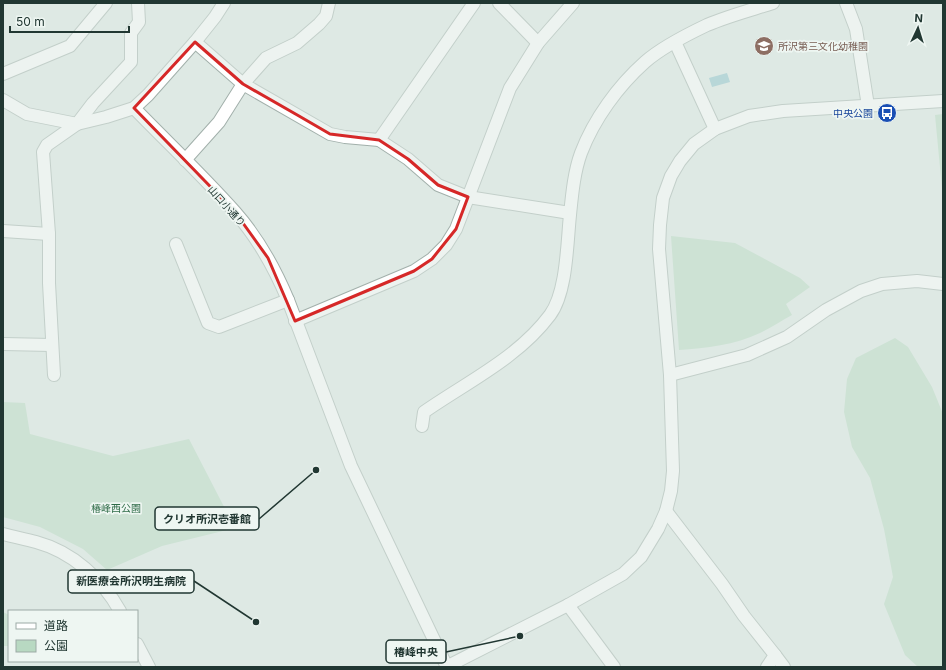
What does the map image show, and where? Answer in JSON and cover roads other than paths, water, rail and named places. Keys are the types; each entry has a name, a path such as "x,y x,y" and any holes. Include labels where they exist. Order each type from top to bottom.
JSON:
{"street":[{"path":"3,74 70,46 106,3"},
{"path":"54,375 49,234 43,152 47,145 77,124 93,103 131,62 132,33 139,22 138,3"},
{"path":"3,100 27,114 77,124 134,108 148,95 196,42 224,3"},
{"path":"185,160 219,122 243,84 266,58 297,43 319,24 326,16 329,3"},
{"path":"379,140 474,3"},
{"path":"498,3 538,43"},
{"path":"295,321 414,271 432,259 446,246 456,229 510,88 538,43 573,3"},
{"path":"422,426 424,412 508,357 532,335 551,314 559,297 565,266 575,176 581,154 592,128 626,82 646,62 674,42 708,25 773,3"},
{"path":"846,3 856,29 868,106"},
{"path":"196,42 243,84 330,134 379,140 408,159 438,185 468,197 570,213"},
{"path":"674,42 715,129"},
{"path":"447,667 568,605 623,574 644,552 658,528 666,511 671,491 673,471 670,376 659,249 663,198 671,176 680,160 694,144 715,129 749,116 782,111 943,101"},
{"name":"山口小通り","path":"134,108 235,212 268,258 288,300 351,466 447,667"},
{"path":"3,231 49,234"},
{"path":"176,244 208,323 219,327 288,300"},
{"path":"670,376 747,355 787,337 826,310 860,291 882,284 917,280 943,284"},
{"path":"3,344 52,345"},
{"path":"666,511 784,667"},
{"path":"3,534 37,542 68,555 95,576 114,600 119,610"},
{"path":"568,605 614,667"},
{"path":"138,646 148,667"},
{"path":"766,667 775,655"}],"water":[{"path":"727,73 730,82 712,87 709,78"}],"place":[{"name":"所沢第三文化幼稚園","path":"764,46"},
{"name":"中央公園","path":"887,113"},
{"name":"クリオ所沢壱番館","path":"316,470"},
{"name":"新医療会所沢明生病院","path":"256,622"},
{"name":"椿峰中央","path":"520,636"}],"park label":[{"name":"椿峰西公園","path":"116,508"}]}
